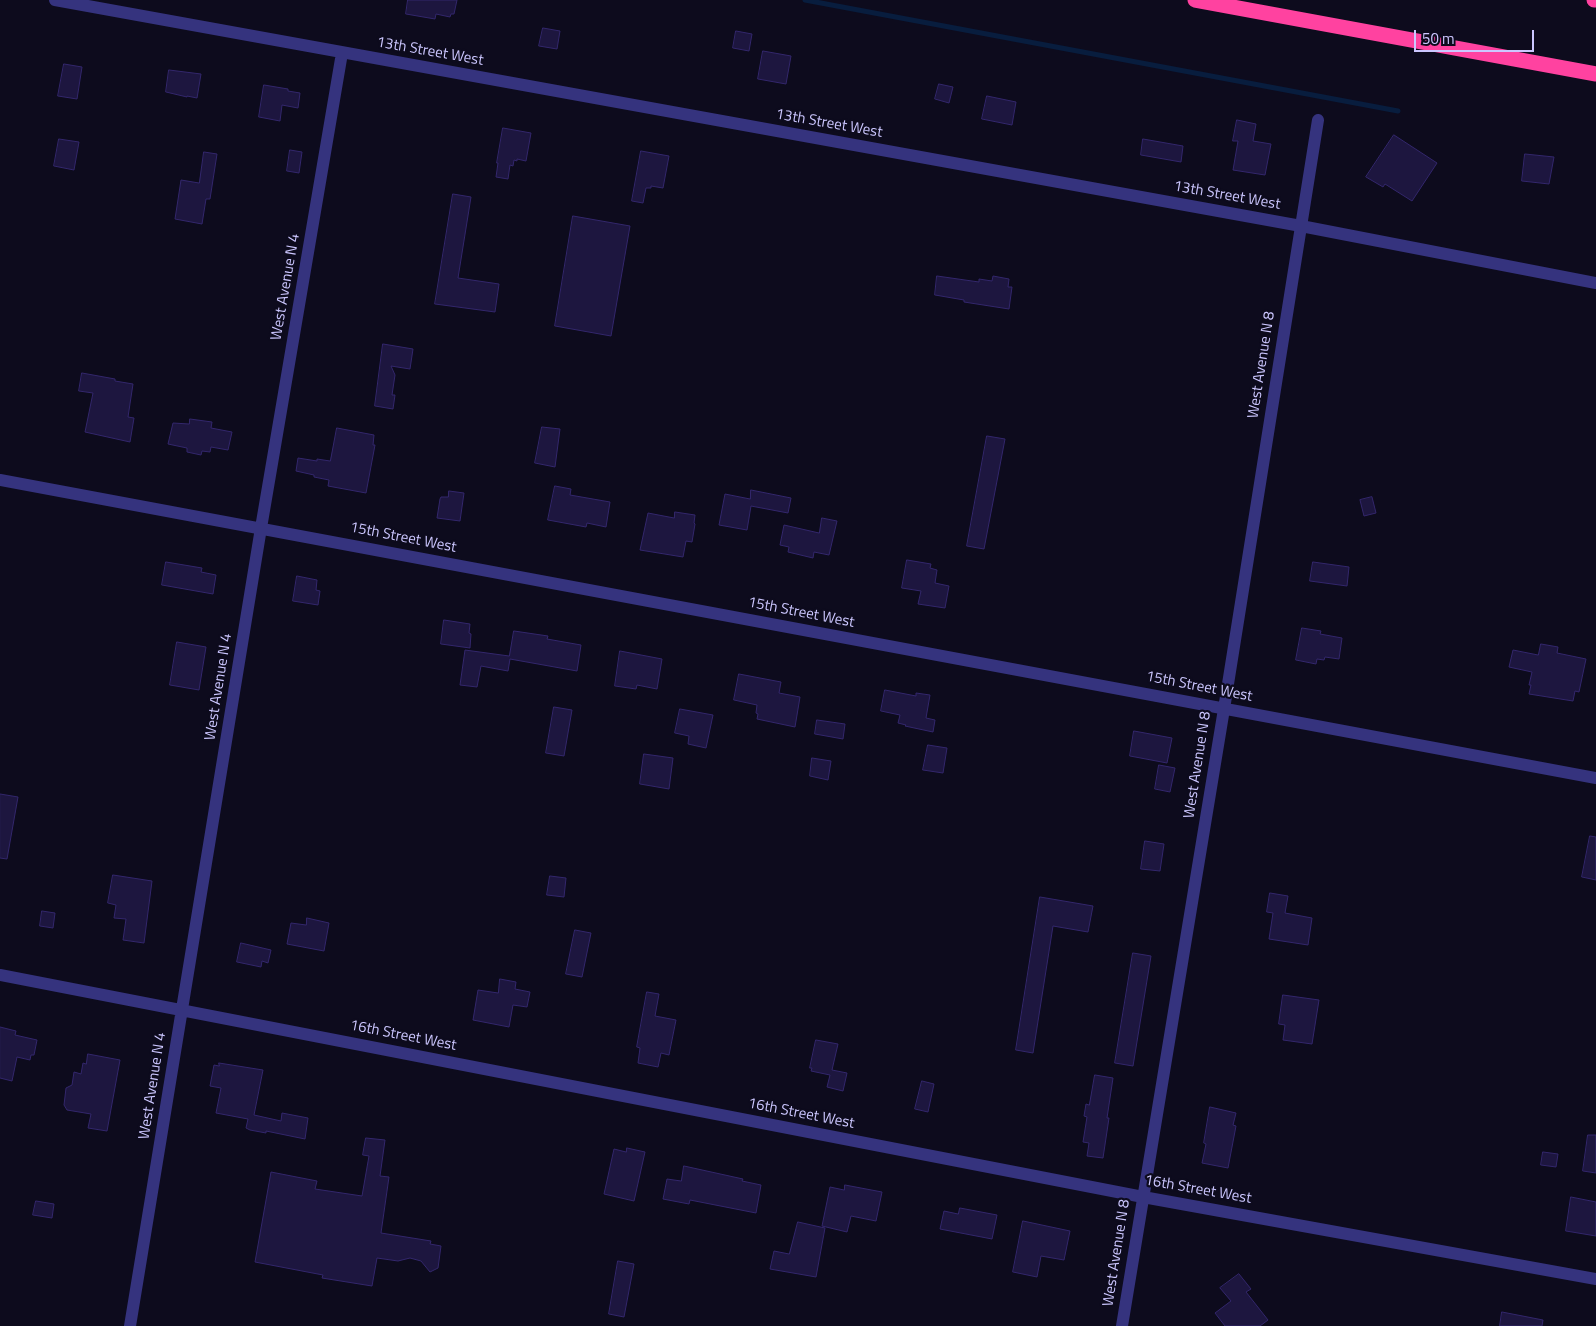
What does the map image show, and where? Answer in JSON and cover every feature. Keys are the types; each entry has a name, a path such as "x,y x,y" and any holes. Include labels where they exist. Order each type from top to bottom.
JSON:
{"highway":[{"path":"1195,0 1596,74"}],"street":[{"name":"13th Street West","path":"55,0 1301,226 1596,282"},
{"name":"West Avenue N 4","path":"130,1326 261,528 342,53"},
{"name":"West Avenue N 8","path":"1122,1326 1224,709 1318,120"},
{"name":"15th Street West","path":"0,480 1596,778"},
{"name":"16th Street West","path":"0,975 1143,1197 1596,1279"}],"building":[{"path":"408,0 457,0 454,14 451,14 450,17 436,14 435,19 406,14"},
{"path":"543,28 560,31 557,49 539,46"},
{"path":"736,31 752,34 749,51 733,48"},
{"path":"763,51 791,56 786,84 758,79"},
{"path":"64,64 82,67 77,99 58,96"},
{"path":"169,70 201,74 197,98 166,92"},
{"path":"939,84 953,87 949,103 935,99"},
{"path":"264,85 300,93 298,108 282,105 280,121 259,117"},
{"path":"987,96 1016,102 1012,125 982,119"},
{"path":"1237,120 1256,124 1253,141 1271,144 1265,175 1233,170 1238,141 1233,141"},
{"path":"503,128 531,133 526,161 514,160 513,166 510,165 508,179 496,177"},
{"path":"1394,135 1437,163 1412,201 1385,184 1383,187 1366,177"},
{"path":"59,139 79,142 74,170 54,166"},
{"path":"1143,139 1183,146 1181,162 1141,155"},
{"path":"290,150 302,152 299,173 287,171"},
{"path":"641,151 669,156 663,188 651,186 651,188 646,188 643,203 632,201"},
{"path":"204,152 217,154 210,199 206,199 202,224 175,219 181,180 199,183"},
{"path":"1525,154 1554,157 1549,184 1522,181"},
{"path":"453,194 471,197 458,278 499,284 495,312 435,304"},
{"path":"573,216 630,226 611,336 555,326"},
{"path":"937,276 979,282 979,279 992,281 993,276 1009,279 1008,287 1012,287 1009,309 935,295"},
{"path":"383,344 413,349 410,369 391,366 395,375 392,395 395,395 393,409 375,406"},
{"path":"82,373 133,384 128,417 134,418 130,442 85,432 93,393 79,391"},
{"path":"190,419 212,422 211,428 232,432 228,450 211,447 210,452 202,451 201,455 187,452 187,448 168,444 173,423 189,424"},
{"path":"542,427 560,429 555,467 535,463"},
{"path":"337,428 374,435 373,445 375,445 366,493 328,486 329,480 296,471 298,458 330,461"},
{"path":"987,436 1005,439 984,549 967,546"},
{"path":"555,486 571,489 570,495 610,502 606,527 587,523 586,527 548,520"},
{"path":"751,490 791,498 788,513 751,506 747,530 719,525 725,494 750,499"},
{"path":"449,491 464,493 460,521 437,518 440,499 441,497 448,497"},
{"path":"1372,497 1376,513 1364,516 1360,500"},
{"path":"675,512 695,515 692,542 686,541 683,557 640,550 648,513 674,518"},
{"path":"822,518 837,521 829,555 814,552 813,558 788,552 789,547 780,545 784,525 819,533"},
{"path":"907,560 931,564 930,568 937,570 935,583 949,586 945,608 918,604 921,591 902,588"},
{"path":"166,562 202,568 201,572 216,575 213,594 162,585"},
{"path":"1313,562 1349,567 1347,586 1310,581"},
{"path":"297,576 317,580 316,590 320,591 318,605 293,601"},
{"path":"444,620 470,624 470,648 441,644"},
{"path":"1302,628 1321,631 1320,634 1342,638 1339,659 1325,657 1324,660 1317,659 1316,664 1296,660"},
{"path":"514,631 548,636 547,639 581,645 577,671 510,659 508,671 481,666 477,687 460,685 465,650 509,656"},
{"path":"177,642 206,647 199,690 170,685"},
{"path":"1541,644 1558,647 1557,653 1586,659 1579,692 1575,691 1573,701 1529,694 1532,672 1509,667 1513,650 1538,655"},
{"path":"620,651 662,659 657,689 637,685 636,689 615,686"},
{"path":"739,674 781,682 779,693 800,697 795,727 757,719 757,705 734,700"},
{"path":"885,690 916,696 916,693 930,695 926,718 935,720 933,732 905,726 898,723 900,715 881,711"},
{"path":"554,707 572,710 564,756 546,753"},
{"path":"680,709 713,715 706,748 688,744 689,736 675,733"},
{"path":"817,720 845,724 843,739 815,734"},
{"path":"1134,731 1172,738 1167,763 1130,756"},
{"path":"928,745 947,748 943,773 923,770"},
{"path":"644,754 673,758 669,789 640,784"},
{"path":"812,758 831,761 828,780 810,776"},
{"path":"1159,765 1175,768 1170,792 1155,789"},
{"path":"0,794 18,797 7,859 0,858"},
{"path":"1590,836 1596,837 1596,880 1582,877"},
{"path":"1145,841 1164,844 1160,871 1141,869"},
{"path":"113,875 152,881 144,943 123,940 126,919 114,918 116,905 108,903"},
{"path":"550,876 566,878 564,897 547,895"},
{"path":"1270,893 1288,896 1285,913 1312,918 1308,945 1269,939 1273,913 1267,912"},
{"path":"1040,897 1093,906 1088,932 1053,926 1033,1053 1016,1050"},
{"path":"42,911 55,913 53,928 40,926"},
{"path":"307,918 329,923 324,951 287,944 291,923 306,925"},
{"path":"575,930 591,933 582,977 566,974"},
{"path":"241,943 271,950 268,963 262,961 261,967 237,962"},
{"path":"1133,953 1151,956 1133,1066 1115,1063"},
{"path":"500,979 516,982 515,989 530,992 527,1007 513,1005 509,1027 473,1020 478,990 498,993"},
{"path":"647,992 659,994 655,1016 676,1020 669,1055 661,1053 658,1067 638,1063 640,1048 637,1047"},
{"path":"1283,995 1319,1000 1312,1044 1283,1040 1285,1025 1279,1024"},
{"path":"0,1027 16,1031 15,1035 37,1040 34,1055 31,1055 30,1060 17,1057 12,1081 0,1078"},
{"path":"816,1040 838,1044 832,1070 847,1073 843,1091 827,1087 830,1075 811,1071"},
{"path":"88,1054 120,1060 107,1131 88,1128 91,1114 67,1110 64,1105 66,1088 72,1085 74,1072 81,1074 83,1063 86,1064"},
{"path":"219,1063 263,1070 254,1115 281,1121 282,1113 308,1118 305,1139 266,1131 266,1133 250,1130 246,1128 248,1119 216,1113 221,1088 210,1086 214,1065 219,1066"},
{"path":"1095,1075 1113,1078 1103,1158 1087,1156 1089,1143 1083,1142 1087,1117 1084,1116 1086,1104 1089,1105"},
{"path":"922,1081 934,1084 928,1112 915,1109"},
{"path":"1210,1107 1236,1113 1233,1125 1236,1126 1228,1168 1202,1163"},
{"path":"1588,1135 1596,1135 1596,1173 1583,1171"},
{"path":"366,1138 385,1140 380,1176 389,1177 381,1233 431,1241 430,1244 441,1246 438,1268 430,1272 421,1261 410,1258 398,1261 377,1258 372,1286 322,1278 323,1275 255,1262 271,1172 317,1181 315,1189 362,1196 369,1156 363,1155"},
{"path":"627,1148 645,1152 634,1201 604,1194 614,1149 626,1152"},
{"path":"1543,1152 1558,1154 1556,1167 1541,1165"},
{"path":"684,1166 743,1179 742,1181 761,1185 756,1213 690,1200 689,1204 663,1199 667,1179 681,1181"},
{"path":"845,1185 882,1192 876,1221 851,1216 847,1232 822,1226 830,1187 844,1190"},
{"path":"1571,1197 1596,1202 1596,1236 1566,1231"},
{"path":"36,1201 54,1204 52,1218 33,1215"},
{"path":"960,1208 997,1215 992,1239 940,1229 944,1211 958,1214"},
{"path":"1023,1221 1070,1231 1064,1260 1041,1256 1037,1277 1013,1272"},
{"path":"798,1222 825,1228 816,1277 770,1269 774,1251 789,1254"},
{"path":"618,1261 634,1264 624,1317 609,1314"},
{"path":"1239,1274 1251,1289 1246,1292 1268,1320 1260,1326 1225,1326 1215,1313 1231,1301 1220,1288"},
{"path":"1502,1312 1543,1320 1542,1326 1500,1326"}],"waterway":[{"path":"805,0 1398,111"}]}
